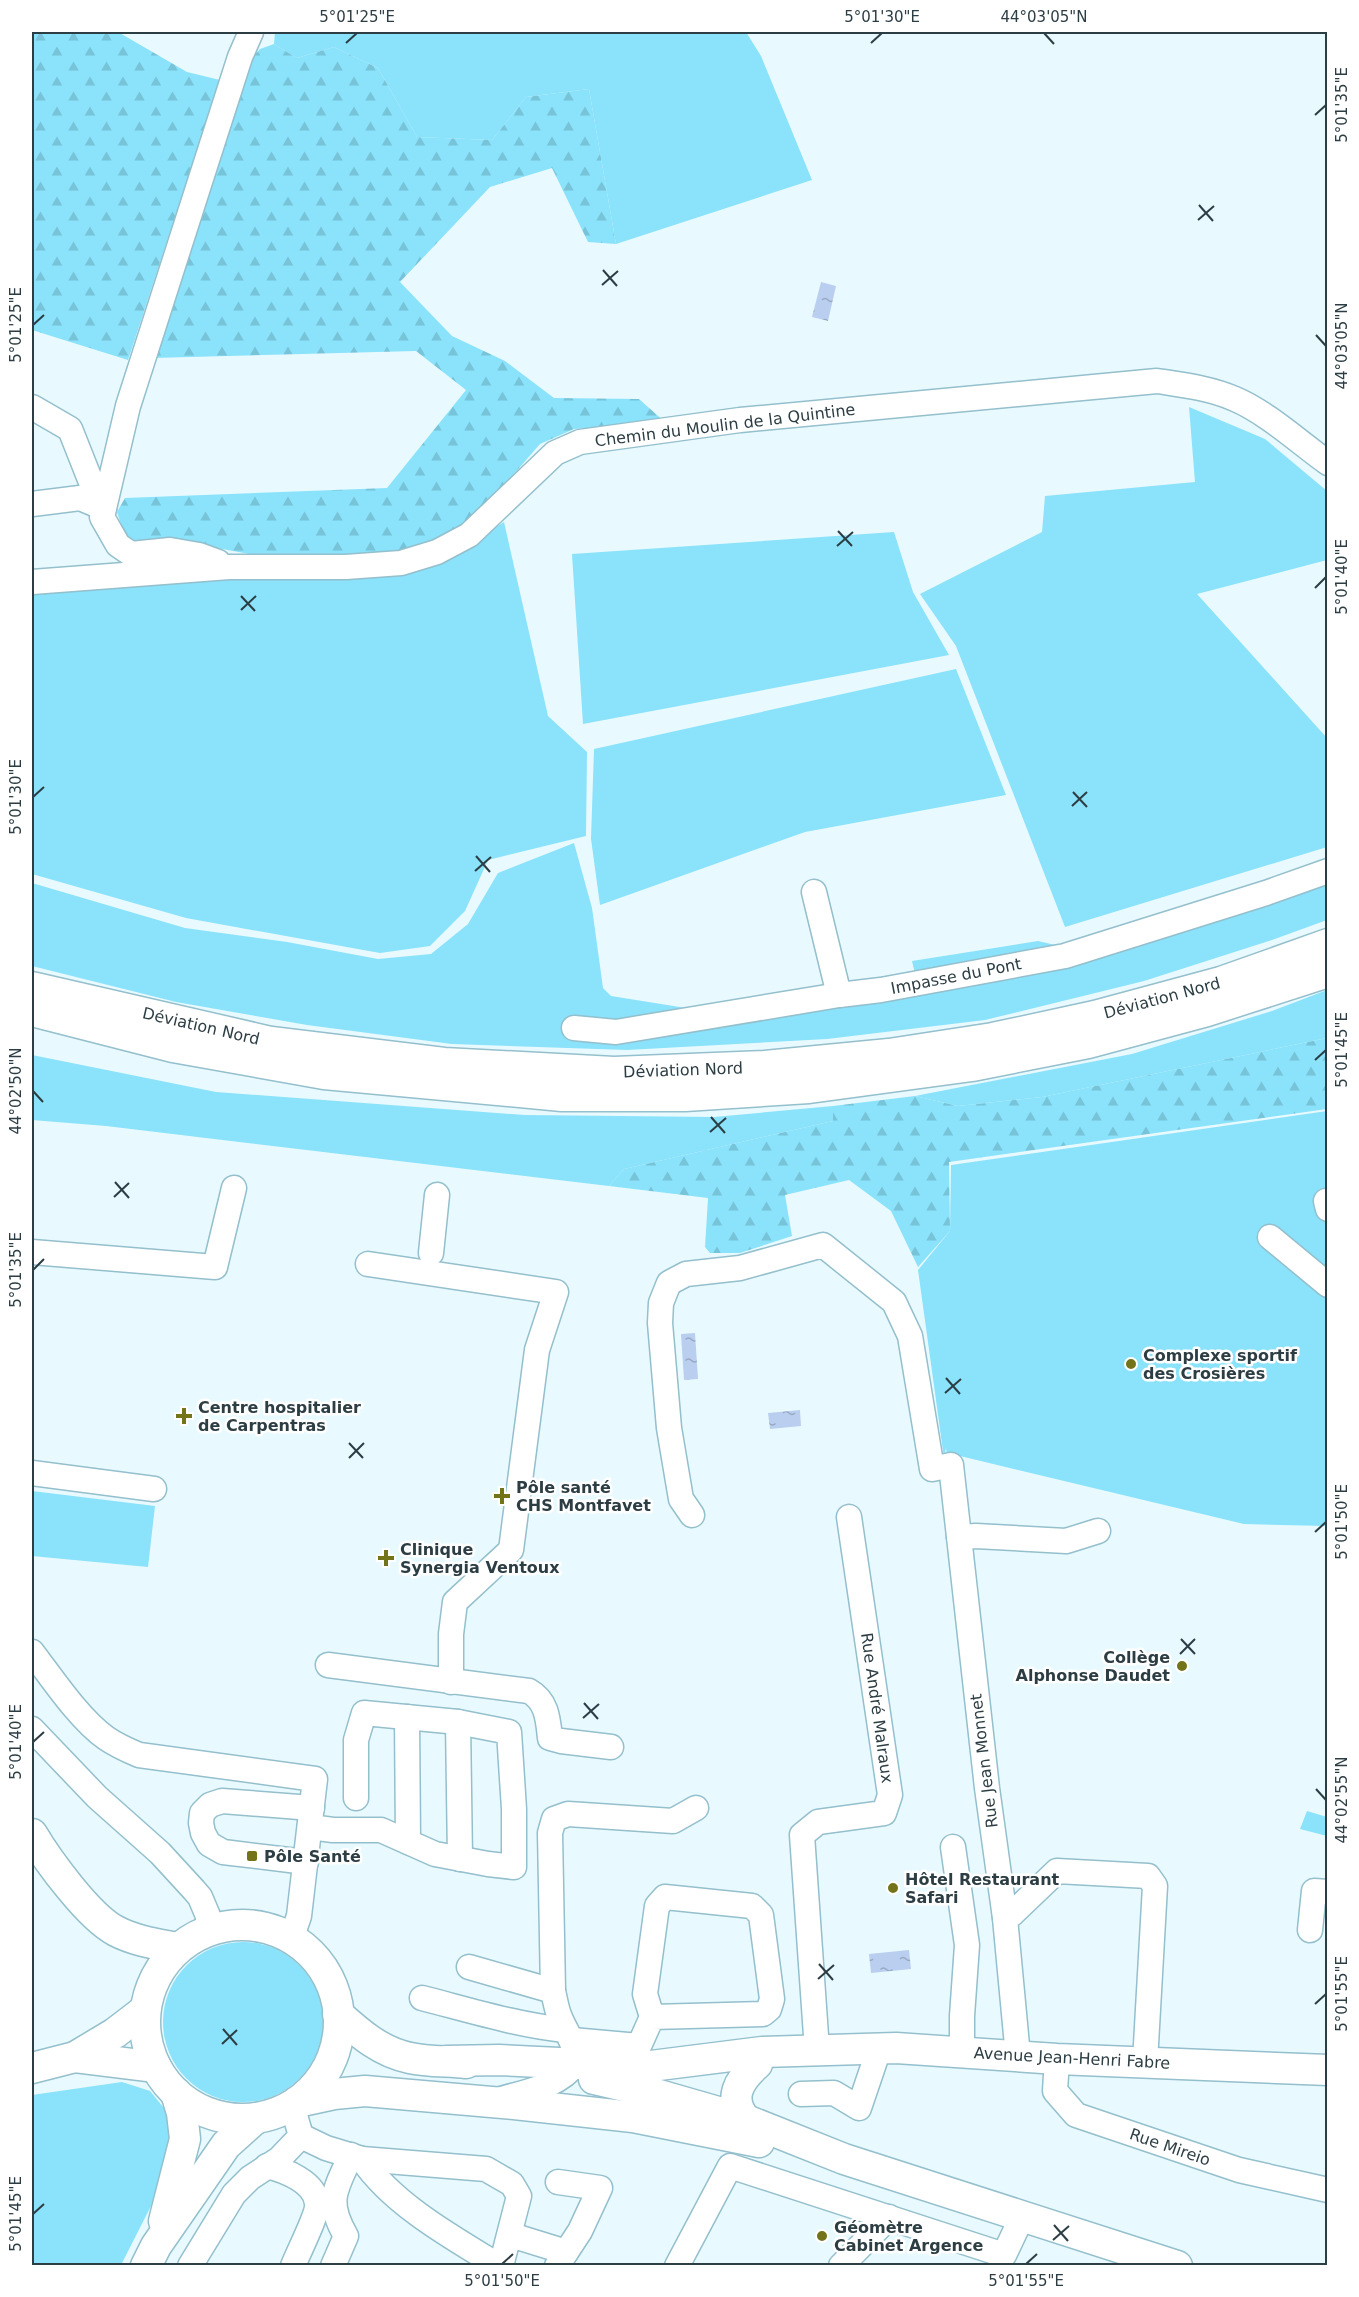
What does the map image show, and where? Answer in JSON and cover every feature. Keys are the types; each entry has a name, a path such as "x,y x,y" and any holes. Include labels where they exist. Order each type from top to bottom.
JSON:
{"main road":[{"name":"Déviation Nord","path":"32,987 271,1042 444,1063 614,1072 765,1066 889,1054 993,1038 1095,1016 1221,982 1328,944"},
{"name":"Déviation Nord","path":"32,1011 173,1047 324,1074 562,1096 685,1096 809,1088 972,1066 1088,1043 1164,1023 1328,972"},
{"path":"32,1834 76,1894 115,1930 140,1940 178,1948"},
{"path":"295,2104 315,2086 329,2064 337,2040 339,2014 334,1992 324,1971 310,1953 291,1939 272,1930 251,1925 229,1926 208,1931 178,1948 162,1966 151,1987 145,2010 145,2030 148,2049 156,2067 176,2093 199,2110 226,2118 255,2119 274,2114 295,2104 334,2094 365,2091 633,2117 844,2159"},
{"path":"32,2068 70,2059 115,2033 145,2010"},
{"path":"339,2014 365,2038 392,2053 411,2058 446,2061 570,2052 643,2067 762,2052 817,2050"},
{"name":"Avenue Jean-Henri Fabre","path":"817,2050 879,2049 1328,2070"},
{"path":"502,2103 645,2091 817,2050"},
{"path":"570,2052 645,2091 746,2120 844,2159 1177,2265"},
{"path":"70,2059 156,2067"},
{"path":"746,2120 737,2111 736,2100 739,2087 746,2074 757,2064"},
{"path":"151,2256 174,2190 185,2139 182,2113 176,2093"},
{"path":"151,2256 226,2145 255,2119"}],"street":[{"path":"229,567 200,555 170,550 131,554 118,545 102,518 102,502 128,406 240,57 251,32"},
{"path":"32,504 80,498 102,502 125,485 153,381"},
{"name":"Chemin du Moulin de la Quintine","path":"32,582 229,567 346,567 401,563 437,552 469,535 555,453 580,442 740,420 1157,381 1196,387 1236,399 1328,463"},
{"path":"32,407 70,429 93,487 102,502"},
{"name":"Impasse du Pont","path":"574,1028 616,1032 881,990 1065,956 1266,893 1328,871"},
{"path":"814,892 839,995"},
{"path":"32,1252 215,1267 234,1188"},
{"path":"431,1253 437,1196"},
{"path":"1270,1237 1328,1286"},
{"name":"Rue Jean Monnet","path":"692,1515 681,1499 669,1428 660,1323 661,1303 669,1283 686,1274 740,1268 824,1245 894,1302 910,1336 932,1469 951,1465 987,1788 1005,1918 1018,2056"},
{"path":"368,1264 556,1292 537,1350 511,1550 455,1602 451,1634 451,1682"},
{"path":"32,1473 154,1489"},
{"name":"Rue André Malraux","path":"817,2050 802,1835 818,1822 884,1813 890,1795 849,1517"},
{"path":"959,1537 1066,1540 1098,1531"},
{"path":"32,1652 104,1737 122,1748 139,1755 315,1779 298,1916 291,1939"},
{"path":"328,1665 529,1691 540,1697 547,1714 550,1738 611,1747"},
{"path":"306,1862 223,1852 209,1844 203,1833 202,1813 210,1805 222,1801 311,1818 333,1830 381,1830 435,1854 514,1867 514,1809 509,1732 458,1722 364,1713 356,1740 356,1798"},
{"path":"407,1717 408,1842"},
{"path":"458,1722 460,1859"},
{"path":"32,1729 97,1797 160,1853 194,1890 200,1897 208,1916 208,1931"},
{"path":"570,2052 553,1991 550,1833 554,1819 568,1814 673,1821 696,1808"},
{"path":"953,1848 967,1945 962,2053"},
{"path":"1005,1918 1057,1871 1148,1876 1155,1886 1145,2062"},
{"path":"1310,1930 1314,1891 1328,1892"},
{"path":"502,2103 538,2088 570,2052 639,2046 652,2017 645,1994 657,1906 664,1897 752,1906 761,1915 772,1999 769,2009 763,2014 652,2017"},
{"path":"470,1967 553,1991"},
{"path":"422,1998 546,2028 570,2052"},
{"path":"801,2094 834,2093 859,2108 879,2049"},
{"name":"Rue Mireio","path":"1057,2059 1055,2091 1076,2115 1239,2170 1328,2190"},
{"path":"295,2104 301,2136"},
{"path":"301,2136 326,2148 357,2157 486,2169 512,2184 519,2196 511,2235 500,2265 438,2228 374,2178 357,2157"},
{"path":"190,2265 234,2194 250,2178 279,2158 301,2136"},
{"path":"333,2265 346,2236 335,2218 334,2192 357,2157"},
{"path":"267,2166 282,2169 302,2181 315,2194 318,2205 293,2265"},
{"path":"677,2265 730,2166 889,2217 1002,2260 1022,2217"},
{"path":"511,2235 562,2259 580,2231 600,2188 558,2182"},
{"path":"842,2265 889,2217"}],"green space":[{"path":"32,32 118,32 187,72 220,80 128,360 32,330"},
{"path":"275,32 746,32 761,56 812,180 616,244 589,89 526,97 492,140 417,137 378,68 334,47 297,58 274,44"},
{"path":"274,44 297,58 334,47 378,68 417,137 492,140 526,97 589,89 616,244 588,242 552,168 490,187 400,282 452,336 505,361 554,398 639,399 666,423 574,429 540,444 480,513 426,549 288,561 217,548 145,545 125,537 117,512 125,498 387,488 466,390 416,351 152,358 245,66 260,49"},
{"path":"1189,407 1265,439 1327,491 1327,560 1197,594 1327,738 1327,847 1065,927 956,646 920,594 1042,532 1045,496 1195,482"},
{"path":"504,522 548,716 587,752 586,836 488,860 465,911 430,946 380,953 186,918 32,874 32,590 404,571 448,558"},
{"path":"894,532 913,592 949,655 583,724 572,554"},
{"path":"956,669 1006,795 805,832 600,905 591,839 594,749"},
{"path":"574,843 592,908 603,988 611,996 686,1008 801,1009 917,983 912,961 1038,941 1081,951 1327,878 1327,920 1144,981 985,1020 827,1039 627,1050 452,1044 307,1025 176,1002 32,966 32,883 185,928 287,942 378,959 431,954 468,924 498,873"},
{"path":"1327,990 1327,1038 1042,1097 958,1106 915,1096 1132,1054 1272,1011"},
{"path":"1327,1038 1327,1109 949,1162 950,1231 918,1267 891,1211 849,1180 785,1195 792,1236 740,1253 710,1253 705,1247 708,1198 609,1186 624,1169 833,1121 833,1106 915,1096 958,1106 1042,1097"},
{"path":"32,1055 216,1092 525,1115 714,1117 833,1106 833,1121 624,1169 609,1186 106,1126 32,1120"},
{"name":"Complexe sportif des Crosières","path":"1327,1111 1327,1526 1244,1524 960,1456 947,1456 946,1448 944,1458 918,1270 950,1231 951,1165"},
{"path":"32,1491 155,1506 148,1567 32,1556"},
{"path":"1307,1811 1327,1817 1327,1836 1300,1829"},
{"path":"243,1942 273,1948 299,1966 317,1992 323,2022 317,2052 299,2078 273,2096 243,2102 213,2096 187,2078 169,2052 163,2022 169,1992 187,1966 213,1948"},
{"path":"122,2082 150,2091 168,2113 171,2137 151,2206 121,2265 32,2265 34,2172 32,2095"}],"water":[{"path":"821,282 836,286 828,321 812,317"},
{"path":"695,1333 698,1379 684,1380 681,1334"},
{"path":"800,1410 801,1426 770,1429 768,1413"},
{"path":"909,1950 911,1969 871,1973 869,1954"}],"place":[{"name":"Complexe sportif des Crosières","path":"1131,1364"},
{"name":"Centre hospitalier de Carpentras","path":"184,1416"},
{"name":"Pôle santé CHS Montfavet","path":"502,1496"},
{"name":"Clinique Synergia Ventoux","path":"386,1558"},
{"name":"Collège Alphonse Daudet","path":"1182,1666"},
{"name":"Pôle Santé","path":"252,1856"},
{"name":"Hôtel Restaurant Safari","path":"893,1888"},
{"name":"Géomètre Cabinet Argence","path":"822,2236"}]}
